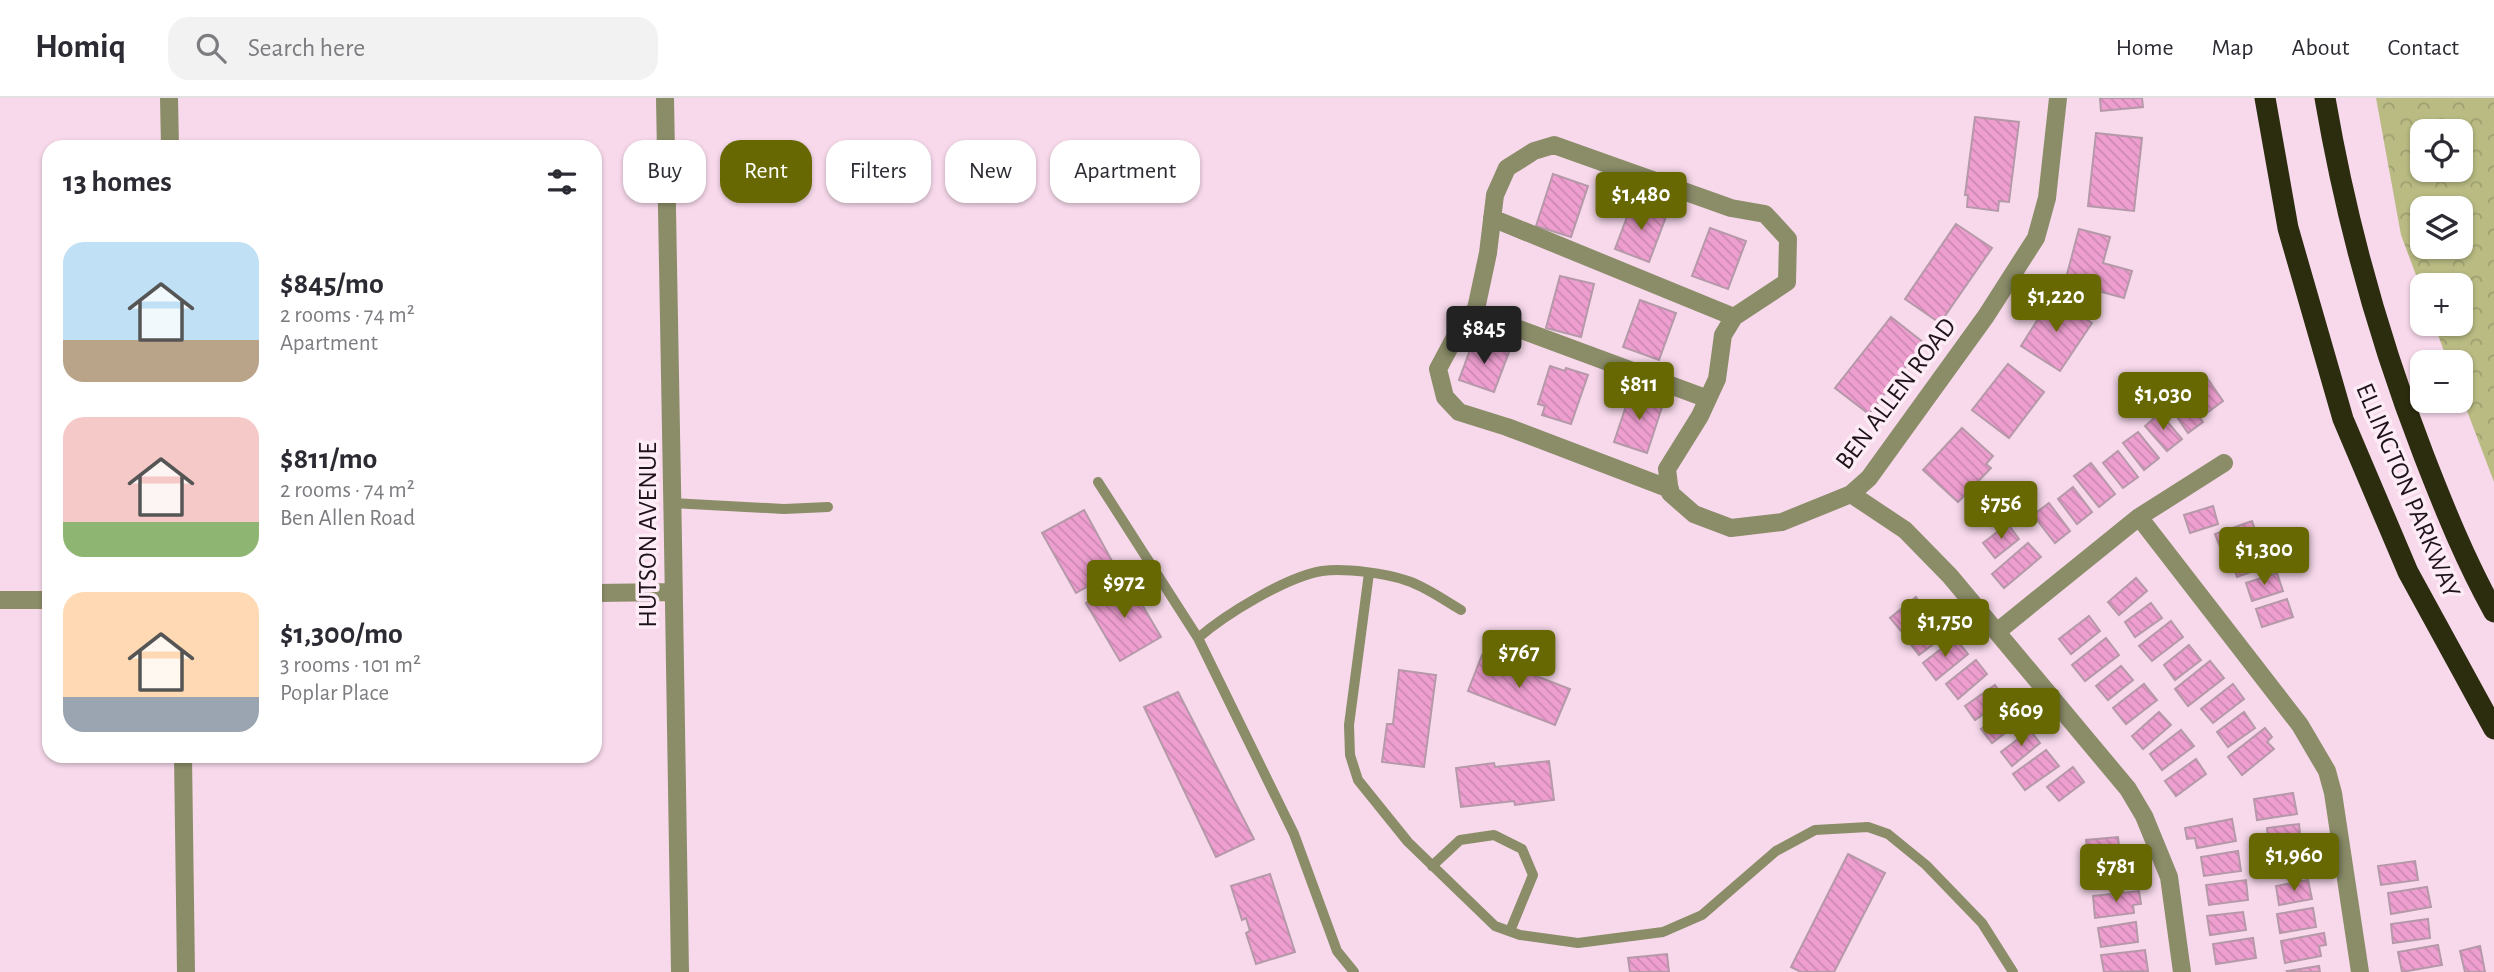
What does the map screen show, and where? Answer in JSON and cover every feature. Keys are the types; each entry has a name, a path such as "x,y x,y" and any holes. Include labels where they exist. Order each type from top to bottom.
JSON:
{"highway":[{"name":"ELLINGTON PARKWAY","path":"2265,98 2288,228 2343,419 2408,572 2494,729"},
{"name":"ELLINGTON PARKWAY","path":"2325,98 2344,200 2361,269 2398,387 2448,517 2494,612"}],"street":[{"path":"169,98 170,140"},
{"name":"HUTSON AVENUE","path":"665,98 680,972"},
{"name":"BEN ALLEN ROAD","path":"1670,489 1670,493 1693,514 1731,528 1782,522 1851,495 1869,478 1986,316 2036,238 2047,198 2058,98"},
{"path":"1554,145 1731,208 1765,214 1788,239 1787,282 1734,317 1723,335 1717,379 1700,416 1667,469 1670,489 1507,427 1459,412 1445,397 1438,369 1461,326 1476,309 1488,253 1492,218 1495,195 1507,169 1534,151 1554,145"},
{"path":"1492,218 1734,317"},
{"path":"1473,312 1708,399"},
{"path":"1998,631 2139,517 2224,463"},
{"path":"1851,495 1905,530 1950,576 2128,789 2144,816 2169,877 2182,972"},
{"path":"2139,517 2300,725 2327,771 2333,793 2360,972"},
{"path":"602,593 673,592"},
{"path":"0,600 42,600"},
{"path":"183,763 186,972"}],"lane":[{"path":"1098,482 1198,638 1294,834 1337,951 1354,972"},
{"path":"672,503 784,509 828,507"},
{"path":"1198,638 1225,615 1307,575 1324,571 1369,573 1409,581 1461,610"},
{"path":"1369,573 1349,725 1350,755 1358,780 1408,842 1495,926 1578,943 1663,932 1702,915 1776,851 1815,830 1868,827 1888,834 1926,865 1982,923 2013,972"},
{"path":"1432,866 1460,839 1494,835 1521,849 1533,875 1510,931"}],"green space":[{"path":"2376,98 2494,98 2494,482 2468,413 2473,413 2473,350 2444,350 2438,336 2473,336 2473,273 2415,273 2401,235"}],"building":[{"path":"2100,98 2142,98 2143,107 2101,111"},
{"path":"1975,117 2019,122 2009,202 1999,201 1998,211 1967,207 1968,195 1965,195"},
{"path":"2096,133 2142,138 2134,211 2088,206"},
{"path":"1553,174 1588,186 1571,237 1536,226"},
{"path":"1633,201 1667,214 1649,262 1615,249"},
{"path":"1956,224 1992,248 1940,323 1905,299"},
{"path":"1710,228 1746,241 1728,289 1692,276"},
{"path":"2079,229 2110,237 2103,263 2132,271 2124,298 2065,282"},
{"path":"1560,276 1594,284 1581,337 1546,328"},
{"path":"2052,297 2092,323 2060,371 2021,346"},
{"path":"1640,300 1676,313 1659,360 1623,347"},
{"path":"1891,317 1924,343 1869,414 1835,388"},
{"path":"1474,339 1509,352 1494,392 1459,380"},
{"path":"2008,364 2044,392 2009,438 1972,410"},
{"path":"1550,366 1588,375 1571,424 1542,415 1545,406 1538,404"},
{"path":"2205,375 2223,401 2208,412 2189,386"},
{"path":"1631,391 1664,401 1647,453 1614,442"},
{"path":"2183,394 2203,422 2188,433 2168,404"},
{"path":"2160,413 2182,439 2167,451 2145,426"},
{"path":"1962,428 1993,456 1986,464 1991,468 1958,502 1923,470"},
{"path":"2138,432 2159,458 2144,470 2123,443"},
{"path":"2118,451 2138,477 2123,488 2103,463"},
{"path":"2091,463 2115,494 2099,507 2074,476"},
{"path":"2073,487 2092,512 2077,524 2058,499"},
{"path":"2049,503 2070,531 2055,543 2033,515"},
{"path":"2213,506 2218,524 2190,533 2184,515"},
{"path":"1084,510 1117,570 1076,593 1042,533"},
{"path":"2252,521 2259,541 2223,554 2215,534"},
{"path":"2008,524 2019,539 1995,558 1983,543"},
{"path":"2028,543 2041,557 2004,588 1992,574"},
{"path":"2262,549 2268,566 2237,577 2231,559"},
{"path":"2277,573 2283,591 2252,601 2246,583"},
{"path":"2136,578 2147,591 2119,615 2108,602"},
{"path":"1127,579 1161,637 1120,661 1086,603"},
{"path":"1916,597 1927,612 1902,632 1890,618"},
{"path":"2287,599 2293,617 2262,627 2256,609"},
{"path":"2151,603 2162,618 2135,637 2125,622"},
{"path":"2089,616 2100,631 2071,654 2059,639"},
{"path":"1937,618 1949,632 1919,655 1908,641"},
{"path":"2171,621 2183,637 2152,661 2139,646"},
{"path":"1955,638 1968,654 1936,680 1923,663"},
{"path":"2106,638 2119,655 2085,681 2072,665"},
{"path":"2189,645 2201,660 2175,680 2164,665"},
{"path":"1482,655 1570,689 1555,725 1468,691"},
{"path":"1976,660 1987,674 1958,699 1946,684"},
{"path":"2210,661 2224,678 2188,706 2175,689"},
{"path":"2121,666 2133,680 2108,700 2096,686"},
{"path":"1399,670 1436,675 1424,767 1382,762 1387,724 1393,724"},
{"path":"2144,684 2157,700 2126,724 2113,708"},
{"path":"2233,684 2244,699 2213,723 2201,709"},
{"path":"1995,685 2005,699 1975,720 1965,706"},
{"path":"1178,692 1254,839 1216,857 1144,707"},
{"path":"2010,707 2021,721 1992,743 1981,729"},
{"path":"2159,712 2171,725 2143,749 2132,736"},
{"path":"2244,712 2255,728 2228,747 2217,732"},
{"path":"2265,728 2272,737 2267,742 2274,749 2242,775 2228,757"},
{"path":"2030,730 2040,743 2012,766 2001,752"},
{"path":"2181,730 2194,746 2162,770 2150,754"},
{"path":"2046,750 2059,766 2025,790 2013,774"},
{"path":"2196,759 2206,774 2176,796 2165,781"},
{"path":"1549,761 1554,800 1461,807 1456,768 1494,763 1495,767"},
{"path":"2073,767 2084,782 2059,801 2047,787"},
{"path":"2293,793 2297,814 2257,820 2254,799"},
{"path":"2232,819 2236,841 2197,848 2195,838 2187,839 2185,828"},
{"path":"2299,824 2301,843 2269,847 2267,828"},
{"path":"2118,837 2120,855 2088,859 2086,840"},
{"path":"2238,851 2241,871 2204,876 2201,857"},
{"path":"2305,851 2307,871 2273,876 2270,856"},
{"path":"1848,854 1885,873 1834,972 1801,972 1791,967"},
{"path":"2415,861 2418,880 2381,885 2378,866"},
{"path":"2128,865 2130,884 2092,888 2089,869"},
{"path":"1270,874 1295,952 1256,964 1246,933 1250,931 1246,918 1242,920 1231,886"},
{"path":"2246,880 2248,900 2209,905 2206,885"},
{"path":"2308,880 2312,899 2279,905 2276,886"},
{"path":"2427,887 2431,907 2391,914 2388,893"},
{"path":"2139,891 2141,904 2133,905 2134,913 2095,918 2093,896"},
{"path":"2313,908 2316,927 2280,933 2277,914"},
{"path":"2243,912 2246,930 2210,935 2207,916"},
{"path":"2428,919 2430,938 2393,943 2391,924"},
{"path":"2136,922 2138,942 2101,947 2098,928"},
{"path":"2324,933 2326,945 2319,946 2321,956 2285,963 2281,941"},
{"path":"2253,938 2256,958 2216,964 2213,944"},
{"path":"2438,945 2442,965 2402,972 2398,952"},
{"path":"2480,946 2485,972 2465,972 2460,951"},
{"path":"2145,950 2148,971 2104,972 2101,955"},
{"path":"1667,954 1669,972 1630,972 1628,958"},
{"path":"2319,966 2320,972 2287,971"}]}
